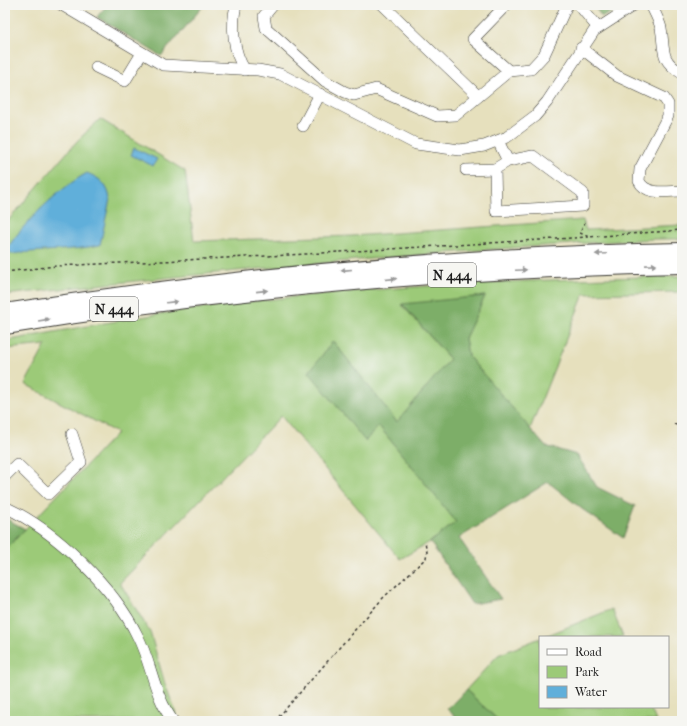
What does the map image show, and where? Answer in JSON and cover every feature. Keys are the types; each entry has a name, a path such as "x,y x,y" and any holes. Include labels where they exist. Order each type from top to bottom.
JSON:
{"highway":[{"name":"N 444","path":"5,312 210,284 360,268 561,255 682,252"},
{"name":"N 444","path":"5,326 109,310 356,282 522,270 682,265"},
{"path":"5,303 49,298 55,304"}],"street":[{"path":"62,5 163,66 245,70 280,74 416,144 460,150 484,146 498,141 522,128 535,116 559,83 581,48 598,28 634,5"},
{"path":"236,5 234,13 236,53 245,70"},
{"path":"273,5 264,16 266,28 325,80 345,92 354,95 376,89 437,116 456,115 508,70 531,69 544,55 567,5"},
{"path":"383,5 478,96"},
{"path":"506,5 473,39 508,70"},
{"path":"579,5 598,28"},
{"path":"651,5 658,18 665,59 670,66 680,72 682,68"},
{"path":"581,48 618,76 658,95 666,101 669,111 668,116 640,169 639,181 642,187 649,190 682,191"},
{"path":"96,67 124,81 142,53"},
{"path":"303,126 320,94"},
{"path":"498,141 508,161"},
{"path":"466,170 494,169 508,161 533,156 583,193 583,206 496,211 494,169"},
{"path":"5,476 17,464 48,494 81,462 72,434"},
{"path":"5,507 22,515 49,534 89,571 124,610 139,637 161,701 173,721"}],"path":[{"path":"584,222 580,233 589,237"},
{"path":"5,272 56,266 289,255 682,230"},
{"path":"674,424 682,427"},
{"path":"275,721 383,598 426,558 427,552 425,542"}],"green space":[{"path":"107,5 204,5 161,56 97,17"},
{"path":"593,5 617,5 612,12 602,17"},
{"path":"100,119 185,171 194,241 352,236 583,220 586,230 682,225 682,239 654,239 491,249 248,270 5,295 5,224 77,141"},
{"path":"682,276 682,292 584,294 530,429 468,356 465,338 485,296 402,305 450,359 397,423 333,341 365,440 379,426 457,522 430,542 400,559 281,416 120,583 150,632 165,684 179,721 5,721 5,550 117,433 25,384 46,345 5,349 5,341 103,323 176,312 260,300 320,294 501,282"},
{"path":"485,296 465,338 468,356 545,446 577,455 597,487 635,506 623,538 582,509 548,482 459,538 501,599 472,604 430,542 456,522 379,426 365,441 309,372 333,341 397,422 450,359 402,304"},
{"path":"5,518 25,529 5,550"},
{"path":"612,609 623,636 545,636"},
{"path":"539,638 539,708 650,708 656,721 499,721 466,690 498,655"},
{"path":"466,690 499,721 460,721 447,709"}],"water":[{"path":"134,148 157,159 153,166 131,155"},
{"path":"87,173 96,177 103,183 110,199 100,245 12,254 7,249 32,217 54,196"}]}
